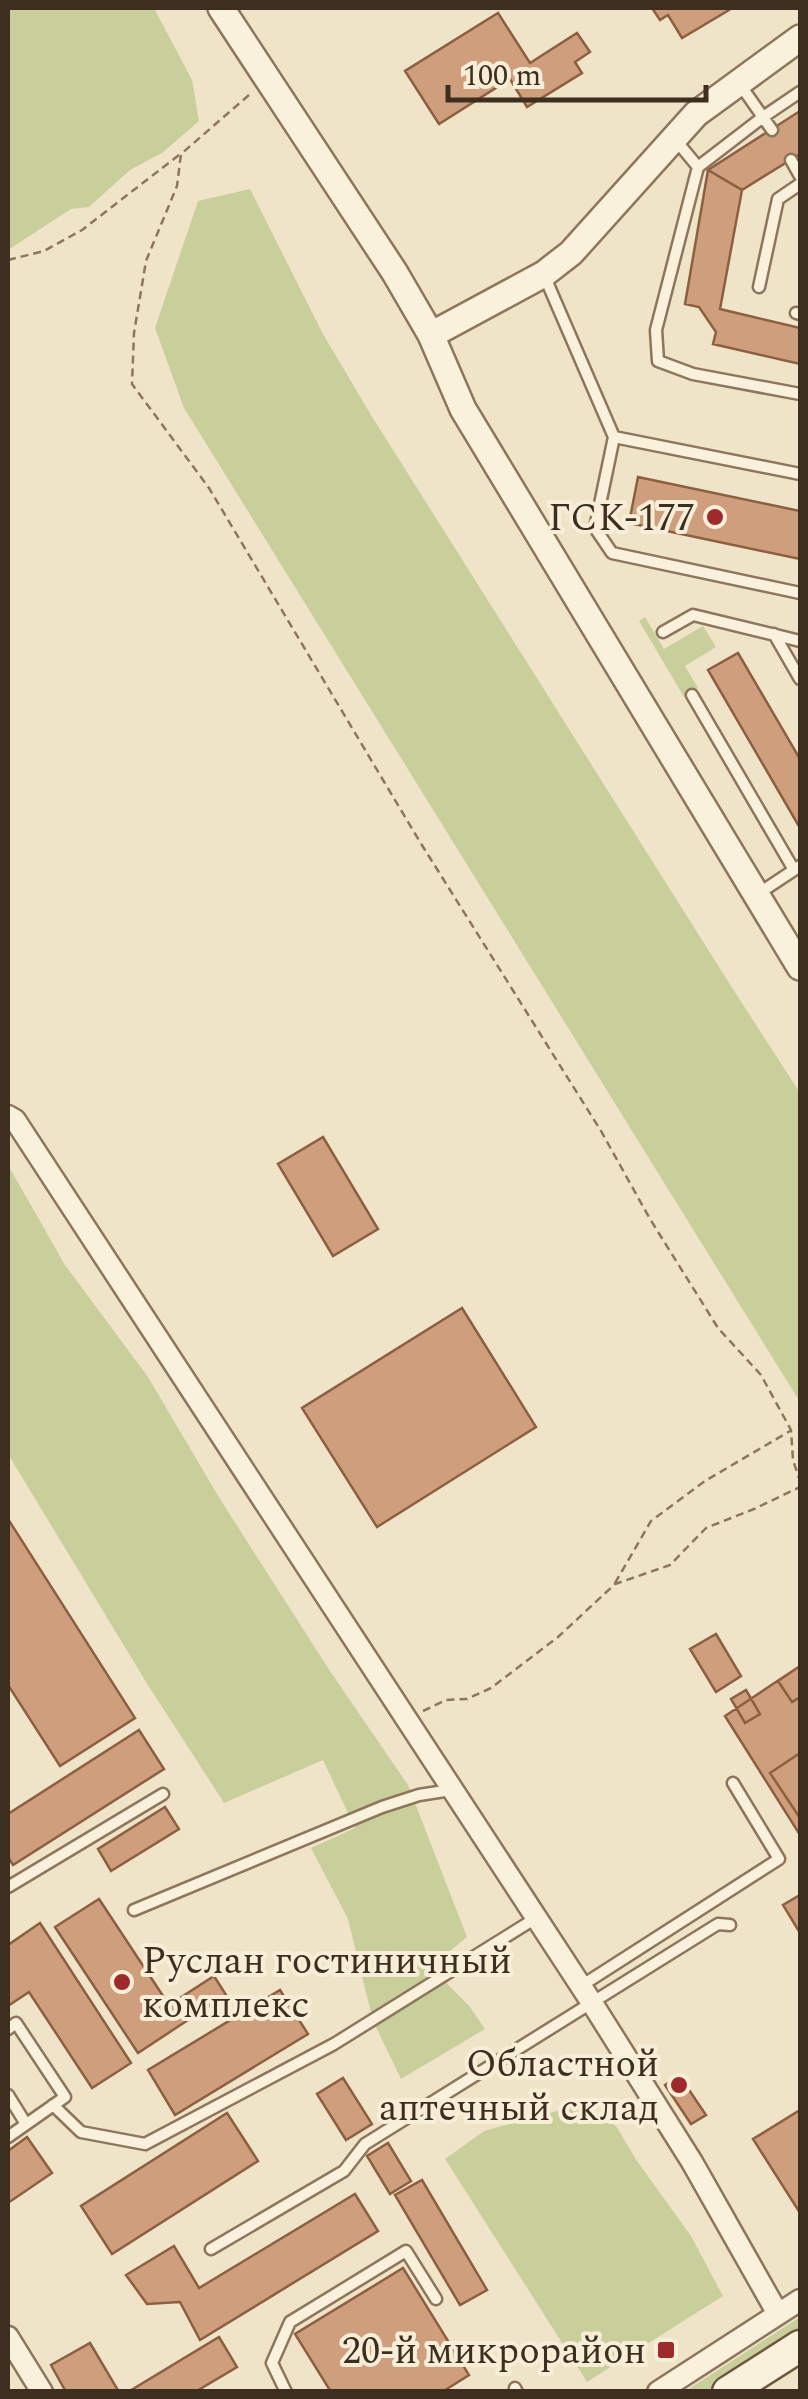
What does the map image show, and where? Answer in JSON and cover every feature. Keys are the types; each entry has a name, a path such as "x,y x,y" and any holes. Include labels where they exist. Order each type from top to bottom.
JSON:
{"main road":[{"path":"728,2392 800,2346"}],"street":[{"path":"221,8 395,273 431,335 462,410 800,967"},
{"path":"431,335 544,274 572,252 696,114 800,38"},
{"path":"8,1116 15,1120 587,1994 692,2162 778,2314"},
{"path":"658,2392 800,2300"},
{"path":"8,2337 42,2392"}],"lane":[{"path":"739,83 772,130"},
{"path":"800,92 698,166 656,330 658,361 692,374 800,394"},
{"path":"673,138 698,166"},
{"path":"792,160 800,176"},
{"path":"759,287 778,199 800,184"},
{"path":"544,274 614,437 595,528 612,553 800,593"},
{"path":"614,437 800,474"},
{"path":"663,632 693,615 800,640"},
{"path":"774,634 800,679"},
{"path":"692,695 797,868 757,894"},
{"path":"211,2249 344,2171 365,2144 779,1859 733,1783"},
{"path":"134,1910 382,1807 451,1790"},
{"path":"8,1887 162,1794"},
{"path":"53,2106 80,2132 145,2144 334,2044 536,1918"},
{"path":"587,1994 718,1924 730,1925"},
{"path":"8,2029 16,2023 65,2097 8,2137"},
{"path":"8,2095 26,2124"},
{"path":"286,2392 272,2362 290,2322 406,2250 436,2299"}],"path":[{"path":"8,260 44,251 82,230 267,81"},
{"path":"180,154 177,186 146,260 134,333 132,384 208,488 420,842 601,1131 650,1219 718,1328 760,1375 791,1430 800,1484 754,1509 706,1528 670,1565 615,1584"},
{"path":"412,1730 423,1712 446,1700 467,1699 491,1688 558,1637 615,1584 651,1520 791,1430"}],"green space":[{"path":"8,8 154,8 192,80 199,121 162,153 130,170 89,207 71,209 8,250"},
{"path":"250,189 323,334 371,415 800,1093 800,1402 184,408 155,328 198,201"},
{"path":"645,617 664,649 703,626 716,647 685,666 698,688 684,697 639,621"},
{"path":"8,1165 65,1265 148,1377 220,1499 408,1785 467,1937 431,1967 470,2007 485,2029 401,2079 373,2021 348,1919 311,1848 355,1828 323,1760 224,1803 8,1454"},
{"path":"582,2104 616,2126 691,2236 723,2296 587,2382 445,2159 484,2131"},
{"path":"800,2317 800,2332 706,2391 684,2392"}],"building":[{"path":"652,8 729,10 682,38 668,15 660,20"},
{"path":"498,13 530,63 577,33 590,52 575,62 582,73 527,107 510,79 439,124 405,71"},
{"path":"800,111 800,154 742,190 708,170"},
{"path":"708,170 742,190 720,309 800,328 800,364 713,344 716,332 699,307 685,304"},
{"name":"ГСК-177","path":"638,477 800,511 800,559 629,523"},
{"path":"738,653 800,759 800,828 708,670"},
{"path":"323,1137 378,1229 333,1256 278,1164"},
{"path":"462,1308 536,1427 377,1527 302,1408"},
{"path":"8,1519 135,1718 60,1766 8,1685"},
{"path":"716,1634 741,1676 716,1692 690,1649"},
{"path":"800,1666 800,1697 792,1702 778,1681"},
{"path":"800,1666 800,1835 725,1716"},
{"path":"746,1690 760,1714 745,1723 731,1699"},
{"path":"139,1730 164,1769 13,1865 8,1857 8,1814"},
{"path":"800,1753 800,1818 770,1773"},
{"path":"165,1807 179,1829 111,1871 98,1849"},
{"path":"800,1895 800,1933 783,1905"},
{"path":"99,1899 169,2005 214,1976 226,1995 138,2053 55,1927"},
{"path":"40,1923 131,2063 92,2088 29,1992 8,2006 8,1945"},
{"path":"280,1990 308,2034 175,2115 148,2070"},
{"path":"679,2075 706,2115 691,2124 665,2085"},
{"path":"343,2078 372,2124 346,2140 317,2094"},
{"path":"800,2110 800,2213 753,2139"},
{"path":"227,2113 258,2161 112,2254 81,2206"},
{"path":"27,2137 52,2173 8,2203 8,2151"},
{"path":"388,2143 411,2181 390,2194 367,2156"},
{"path":"422,2180 487,2290 460,2305 395,2195"},
{"path":"355,2194 378,2231 200,2340 180,2302 147,2304 126,2275 174,2246 199,2288"},
{"path":"403,2268 469,2375 442,2392 331,2392 295,2334"},
{"path":"219,2337 237,2367 195,2392 128,2392"},
{"path":"90,2343 119,2392 66,2392 51,2365"}],"place":[{"name":"ГСК-177","path":"715,517"},
{"name":"Руслан гостиничный комплекс","path":"122,1982"},
{"name":"Областной аптечный склад","path":"679,2085"},
{"name":"20-й микрорайон","path":"666,2350"}]}
